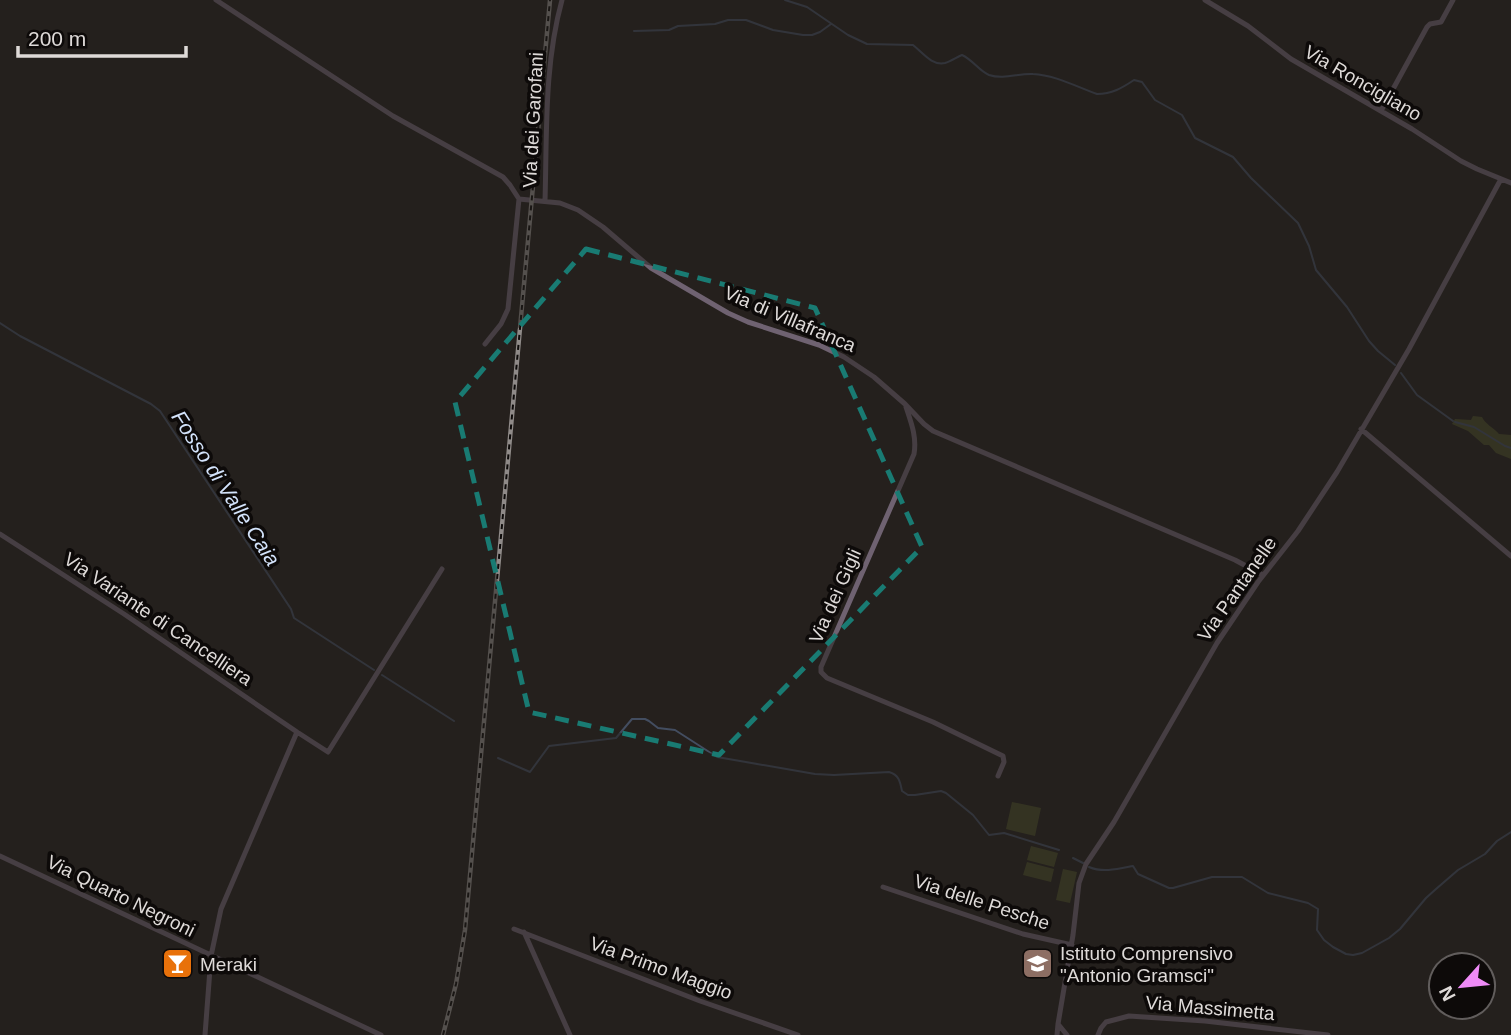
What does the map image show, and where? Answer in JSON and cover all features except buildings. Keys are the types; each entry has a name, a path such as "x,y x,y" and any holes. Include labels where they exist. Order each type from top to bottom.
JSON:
{"street":[{"path":"216,0 393,116 508,182 519,199 508,309 504,320 485,344"},
{"name":"Via dei Garofani","path":"544,201 549,76 562,0"},
{"name":"Via Roncigliano","path":"1205,0 1243,23 1291,59 1465,163 1511,183"},
{"path":"1381,111 1427,27 1442,21 1453,0"},
{"name":"Via Pantanelle","path":"1056,1035 1072,945 1079,883 1084,867 1114,822 1217,643 1344,462 1501,179"},
{"name":"Via di Villafranca","path":"519,199 565,204 587,215 651,268 728,313 814,343 845,357 867,371 937,433 1263,575"},
{"name":"Via dei Gigli","path":"905,404 914,434 914,454 821,672 827,678 940,725 1003,755 1004,762 998,776"},
{"path":"1362,429 1511,556"},
{"name":"Via Variante di Cancelliera","path":"0,534 328,752 442,569"},
{"path":"205,1035 211,957 223,902 297,732"},
{"name":"Via Quarto Negroni","path":"0,856 381,1035"},
{"name":"Via delle Pesche","path":"884,887 1023,933 1072,945"},
{"name":"Via Primo Maggio","path":"514,929 700,1001 798,1035"},
{"path":"524,932 570,1035"},
{"name":"Via Massimetta","path":"1098,1035 1106,1021 1126,1016 1162,1017 1328,1035"},
{"path":"1058,1024 1067,1035"}],"highlighted area":[{"path":"586,249 815,308 922,547 719,755 529,712 455,402"}],"green space":[{"path":"1473,416 1482,417 1499,434 1511,435 1511,459 1496,453 1468,431 1452,424 1455,419 1471,420"},
{"path":"1012,802 1041,808 1035,836 1006,829"},
{"path":"1031,846 1058,853 1054,867 1027,860"},
{"path":"1027,862 1054,869 1051,882 1023,875"},
{"path":"1063,869 1077,872 1070,903 1056,900"}],"waterway":[{"path":"785,0 807,7 848,35 867,44 913,45 936,63 947,62 962,55 989,75 1041,75 1097,94 1117,90 1134,80 1142,82 1155,100 1182,115 1195,138 1233,157 1298,223 1316,270 1347,307 1369,341 1395,365"},
{"path":"634,31 669,30 678,26 746,20 773,30 812,35 831,24"},
{"name":"Fosso di Valle Caia","path":"0,323 160,411 291,609 294,618 374,670"},
{"path":"1401,373 1417,395 1453,421"},
{"path":"1455,422 1474,427 1511,448"},
{"name":"Fosso di Valle Caia","path":"382,675 454,721"},
{"name":"Fosso di Valle Caia","path":"498,758 530,772 549,746 616,738 632,719 645,719 658,728 675,730 717,757 815,774 889,772 897,777 902,791 908,795 941,791 946,793 973,815 989,835 1004,833 1059,850"},
{"name":"Fosso di Valle Caia","path":"1089,867 1105,870 1133,866 1138,874 1169,888 1212,877 1242,877 1268,893 1308,903 1318,909 1317,930 1324,940 1346,954 1353,955 1389,938 1436,889 1511,832"},
{"name":"Fosso di Valle Caia","path":"1073,858 1083,863"}],"railway":[{"path":"443,1035 456,984 465,930 550,0"}],"place":[{"name":"Meraki","path":"177,964"},
{"name":"Istituto Comprensivo \"Antonio Gramsci\"","path":"1037,964"}]}
